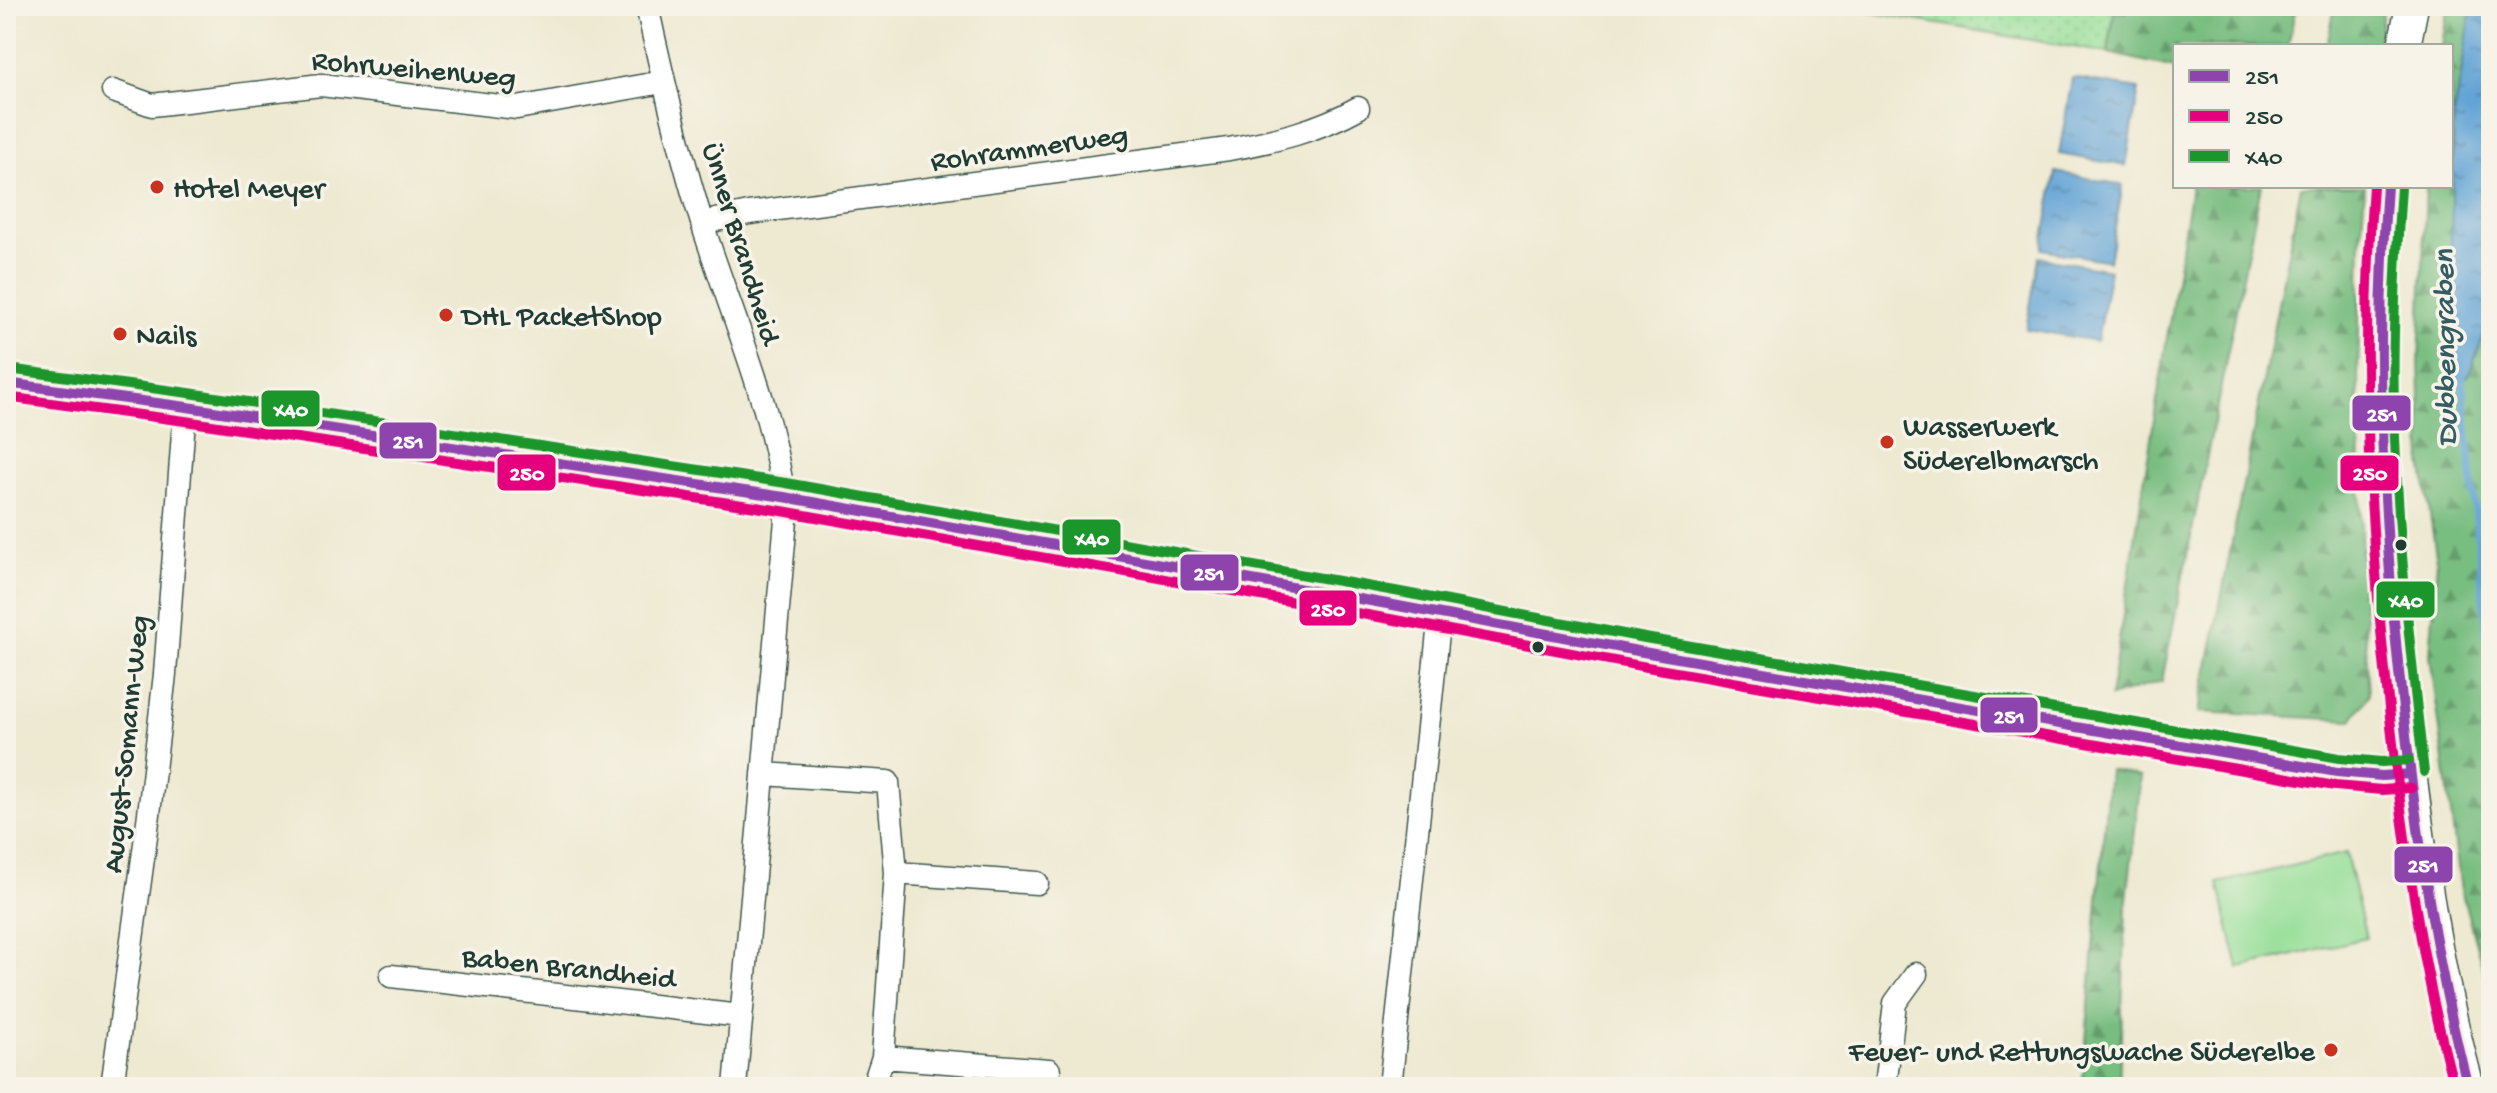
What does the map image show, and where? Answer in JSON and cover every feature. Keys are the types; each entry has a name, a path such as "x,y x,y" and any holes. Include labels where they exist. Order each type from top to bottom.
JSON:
{"main road":[{"path":"2404,44 2412,6"},
{"path":"2387,188 2380,403 2390,585 2410,774 2435,938 2468,1087"}],"street":[{"name":"Ünner Brandheid","path":"647,6 663,82 702,223 769,422 784,497"},
{"name":"Rohrweihenweg","path":"113,91 152,105 321,85 517,108 663,82"},
{"name":"Rohrammerweg","path":"702,223 749,213 1229,149 1278,140 1335,121 1358,108"},
{"path":"6,383 187,407 784,497 1643,652 2324,770 2382,776 2410,774"},
{"name":"August-Somann-Weg","path":"112,1087 165,674 187,407"},
{"path":"735,1087 786,535 784,497"},
{"path":"1390,1087 1440,614"},
{"path":"763,774 888,782 896,873 883,1057 873,1087"},
{"path":"896,873 1037,883"},
{"path":"1885,1087 1895,1003 1916,974"},
{"name":"Baben Brandheid","path":"391,976 741,1016"},
{"path":"883,1057 1049,1070"}],"green space":[{"path":"1833,6 2115,6 2108,53"},
{"path":"2115,6 2296,6 2288,44 2173,44 2173,68 2108,53"},
{"path":"2335,6 2383,6 2379,44 2327,44"},
{"path":"2448,6 2491,6 2491,998 2461,890 2430,655 2437,561 2422,462 2419,362 2426,188 2453,188 2453,44 2442,44"},
{"path":"2191,188 2261,188 2162,681 2110,697"},
{"path":"2301,188 2365,188 2358,377 2362,575 2369,695 2352,720 2199,712"},
{"path":"2109,770 2141,777 2126,908 2119,1087 2082,1087"},
{"path":"2346,853 2366,938 2239,968 2218,883"}],"water":[{"path":"2472,6 2491,6 2490,319 2468,376 2462,379 2456,377 2450,282 2454,116"},
{"path":"2072,78 2139,89 2126,166 2059,154"},
{"path":"2056,172 2123,185 2109,261 2042,249"},
{"path":"2039,257 2110,270 2097,341 2026,329"}],"waterway":[{"name":"Dubbengraben","path":"2462,372 2491,680"}],"transit line":[{"name":"250","path":"2373,188 2367,315 2368,443 2381,635 2399,797 2414,894 2431,991 2454,1087"},
{"name":"251","path":"2387,188 2381,315 2382,443 2395,636 2428,895 2468,1087"},
{"name":"X40","path":"2401,188 2394,324 2396,453 2405,590 2424,772"},
{"name":"X40","path":"8,369 189,393 786,483 1645,638 2339,758 2382,762 2409,760"},
{"name":"251","path":"6,383 187,407 784,497 1643,652 2337,772 2382,776 2410,774"},
{"name":"250","path":"6,397 782,511 1641,666 2335,786 2382,790 2411,788"}],"place":[{"name":"Hotel Meyer","path":"157,187"},
{"name":"DHL PacketShop","path":"446,315"},
{"name":"Nails","path":"120,334"},
{"name":"Wasserwerk Süderelbmarsch","path":"1887,442"},
{"name":"Feuer- und Rettungswache Süderelbe","path":"2331,1050"}]}
